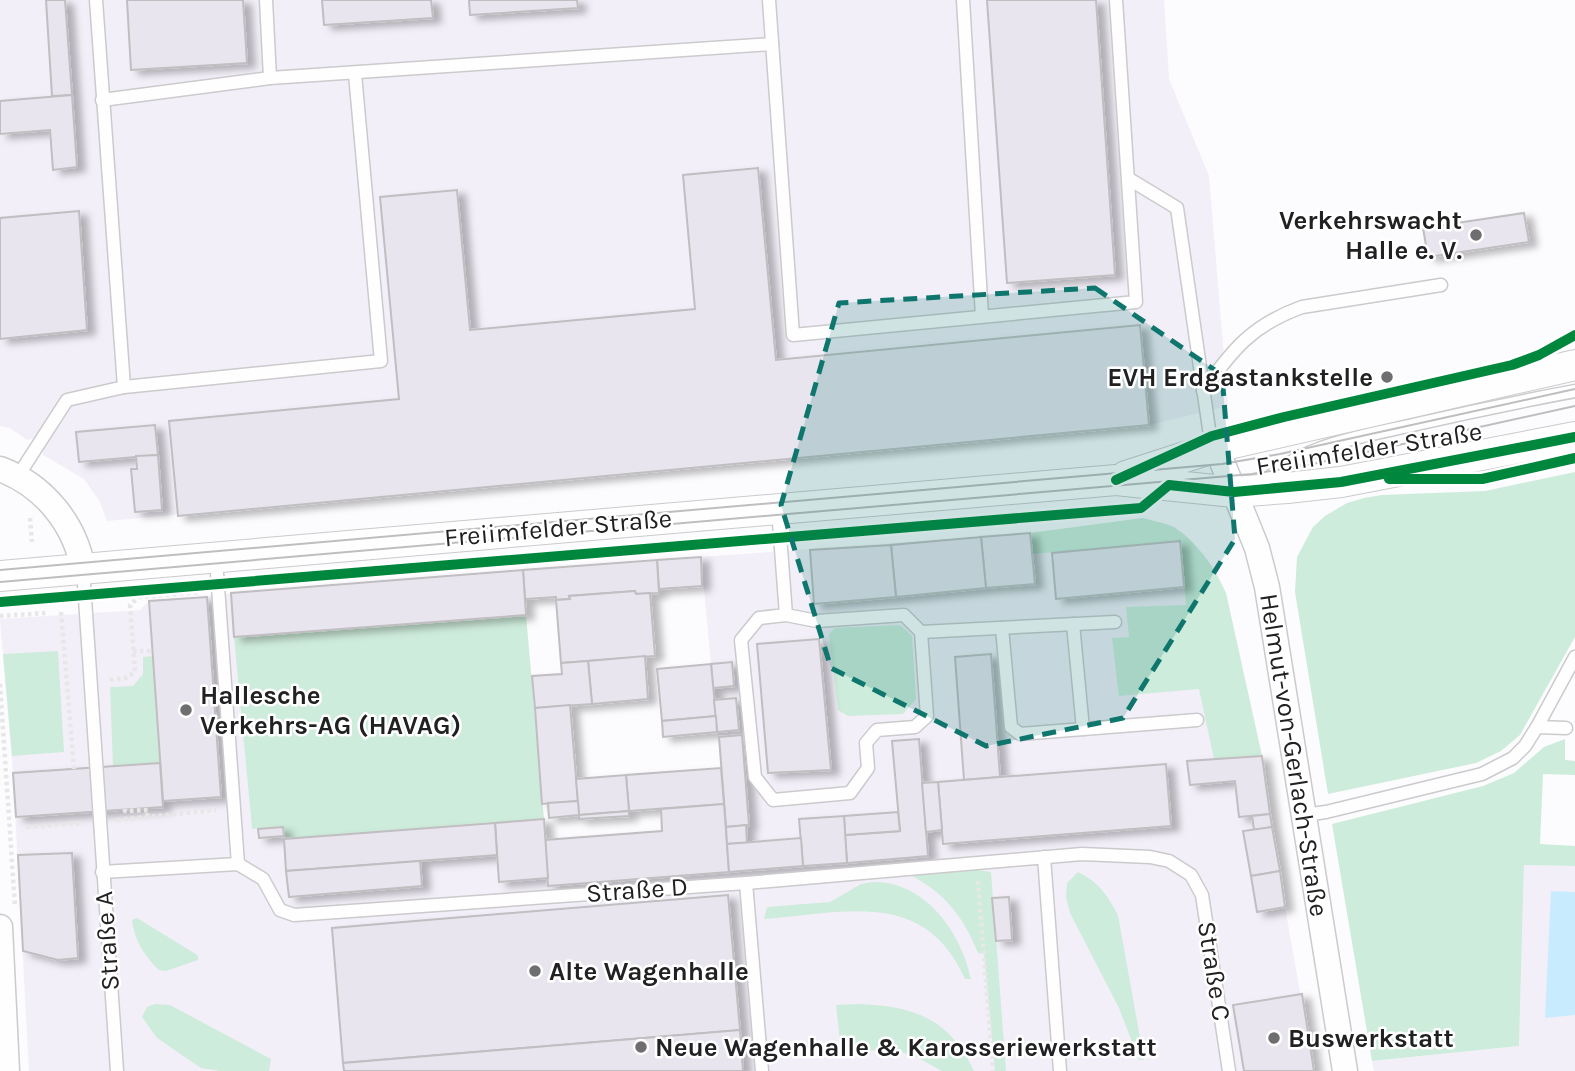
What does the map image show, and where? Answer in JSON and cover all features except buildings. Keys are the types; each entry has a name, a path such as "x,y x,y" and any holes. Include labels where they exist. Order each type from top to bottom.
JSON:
{"street":[{"name":"Freiimfelder Straße","path":"1116,480 1216,447 1575,365"},
{"name":"Freiimfelder Straße","path":"0,576 83,569 217,577 778,509 1116,480 1245,491 1341,482 1575,437"},
{"name":"Helmut-von-Gerlach-Straße","path":"1216,447 1245,491 1246,523 1258,548 1268,587 1345,1071"},
{"path":"9,473 50,500 71,535 83,569"},
{"path":"7,1071 8,918"}],"lane":[{"path":"96,0 124,387"},
{"path":"266,0 270,78"},
{"path":"769,0 793,335 1136,302 1116,0"},
{"path":"963,0 982,316"},
{"path":"102,100 270,78 772,44"},
{"path":"9,473 67,400 124,387 381,361 355,74"},
{"path":"1129,179 1177,208 1209,429 1216,447"},
{"path":"1203,391 1231,352 1256,330 1287,313 1303,307 1441,285"},
{"path":"1245,491 1274,471 1320,449 1472,412 1575,391"},
{"path":"778,509 786,615"},
{"name":"Straße A","path":"83,569 117,1071"},
{"path":"102,872 238,864 217,577"},
{"path":"786,615 817,621 904,615 921,632 928,716 915,727 877,730 866,743 868,768 850,793 773,800 755,778 741,640 759,618 786,615"},
{"path":"921,632 1115,622"},
{"path":"1073,624 1083,729"},
{"path":"1002,628 1010,727 1020,734 1197,720"},
{"path":"1304,815 1482,774 1513,758 1525,746 1537,727 1575,657"},
{"path":"1537,727 1566,728"},
{"name":"Straße D","path":"238,864 263,878 280,910 294,915 746,883 1082,854 1150,857 1169,861 1191,875"},
{"path":"1044,857 1060,1071"},
{"name":"Straße C","path":"1191,875 1202,895 1229,1071"},
{"path":"746,883 762,1071"}],"path":[{"path":"29,513 32,542"},
{"path":"132,591 217,577"},
{"path":"105,680 126,678 135,672 130,605 139,597 217,577"},
{"path":"61,612 74,769"},
{"path":"0,617 46,613"},
{"path":"133,651 152,651"},
{"path":"0,684 8,918"},
{"path":"125,809 148,810 148,817"},
{"path":"27,827 99,817 148,817 227,809"},
{"path":"977,863 993,1071"}],"highlighted area":[{"path":"1095,288 1222,375 1235,539 1123,718 986,746 831,668 781,505 839,303"}],"shaded area":[{"path":"0,0 1164,0 1169,79 1209,176 1228,406 1149,425 107,521 100,502 84,479 43,455 43,436 27,440 10,428 0,426"},
{"path":"1143,518 1175,527 1204,555 1216,571 1226,593 1262,756 1314,1071 29,1071 13,773 0,619 140,610 149,601 231,593 252,829 283,827 285,839 544,819 546,840 662,831 661,809 724,804 701,557 1030,533"},
{"path":"1524,865 1575,866 1575,1071 1374,1071 1372,1061 1519,1046"}],"green space":[{"path":"1575,472 1575,637 1520,735 1501,751 1476,763 1328,794 1295,592 1297,557 1313,527 1347,503 1364,498 1485,491"},
{"path":"1143,518 1168,525 1183,534 1205,557 1222,584 1262,756 1214,759 1199,689 1119,696 1112,638 1129,637 1126,607 1186,605 1180,541 1032,554 1030,533"},
{"path":"526,615 544,819 284,839 283,827 252,829 234,637"},
{"path":"900,625 912,636 916,699 903,714 848,716 838,710 829,634 835,628"},
{"path":"58,651 64,752 12,756 3,654"},
{"path":"153,656 160,763 113,766 110,687 133,686 143,674 143,657"},
{"path":"1565,739 1565,760 1575,761 1575,775 1543,774 1540,844 1575,846 1575,866 1524,865 1519,1046 1372,1061 1332,824 1483,786 1514,773 1544,747"},
{"path":"978,870 991,872 1006,1071 995,1071 984,954 978,953 953,908 935,891 912,876"},
{"path":"1078,872 1102,890 1118,915 1144,1060 1139,1060 1119,1008 1070,913 1066,897 1067,883"},
{"path":"861,884 892,884 909,890 938,912 959,944 971,979 965,979 948,950 928,930 905,918 853,911 764,919 767,907 830,902"},
{"path":"137,918 194,953 198,960 166,971 159,970 149,960 138,941 132,920"},
{"path":"155,1004 170,1005 271,1059 269,1071 220,1071 201,1068 157,1038 142,1017 147,1007"},
{"path":"836,1005 896,1008 928,1018 953,1038 974,1071 942,1071 915,1056 892,1050 841,1051"}],"water":[{"path":"1551,891 1575,892 1575,1015 1545,1018"}],"tram line":[{"path":"0,570 1222,464 1280,454 1575,389"},
{"path":"0,582 1252,474 1308,465 1575,406"}],"cycle path":[{"path":"1116,480 1212,436 1512,365 1539,355 1575,335"},
{"path":"0,602 1141,508 1169,485 1234,492 1341,482 1575,437"},
{"path":"1389,479 1482,479 1575,458"}],"place":[{"name":"Verkehrswacht Halle e. V.","path":"1476,235"},
{"name":"EVH Erdgastankstelle","path":"1387,377"},
{"name":"Hallesche Verkehrs-AG (HAVAG)","path":"186,710"},
{"name":"Alte Wagenhalle","path":"535,971"},
{"name":"Buswerkstatt","path":"1274,1038"},
{"name":"Neue Wagenhalle & Karosseriewerkstatt","path":"641,1047"}]}
